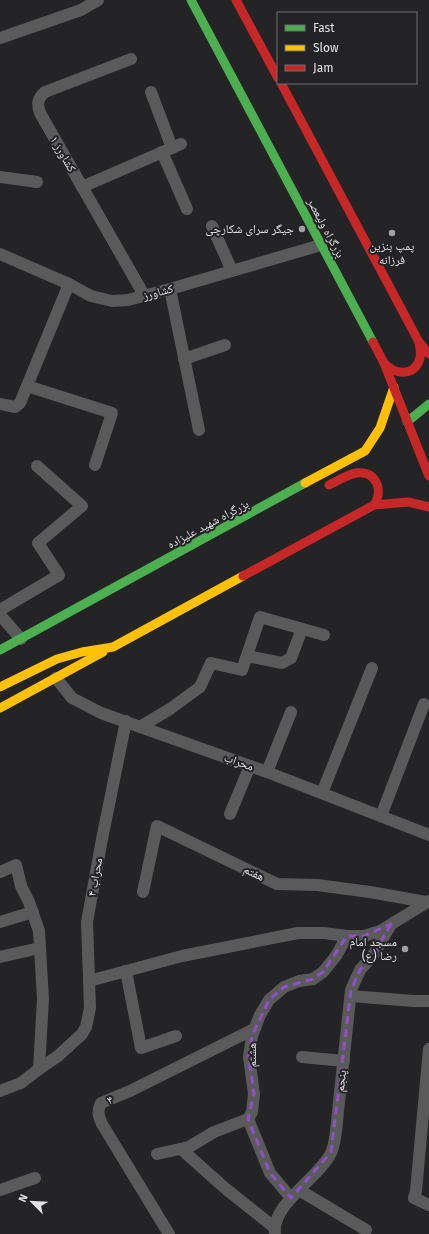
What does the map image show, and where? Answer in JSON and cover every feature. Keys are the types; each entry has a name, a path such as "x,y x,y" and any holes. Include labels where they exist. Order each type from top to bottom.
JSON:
{"main road":[{"name":"بزرگراه ولیعصر","path":"190,0 384,363 428,473"},
{"path":"236,0 277,76"},
{"path":"282,84 419,342 429,354"},
{"path":"384,363 389,369 395,372 401,373 411,371 420,361 421,355 419,342"},
{"name":"بزرگراه شهید علیزاده","path":"0,650 365,451 380,428 394,386"},
{"path":"407,422 429,404"},
{"path":"318,490 355,474 365,474 374,479 379,487 379,497 374,505"},
{"path":"0,708 374,505 408,502 429,507"},
{"path":"268,505 288,503"},
{"path":"0,642 21,639"},
{"path":"0,687 32,670 65,657 78,653 113,647"}],"street":[{"path":"0,38 80,10 98,0"},
{"name":"کشاورز ۱","path":"131,59 45,92 40,96 38,106 40,113 144,296"},
{"path":"151,92 172,148 187,210"},
{"path":"82,187 172,148"},
{"path":"0,177 37,182"},
{"path":"212,226 232,271"},
{"name":"کشاورز","path":"0,254 69,284 91,296 112,301 128,300 144,296 321,245"},
{"path":"0,404 15,408 20,403 69,284"},
{"path":"170,289 199,430"},
{"path":"184,359 224,345"},
{"path":"27,386 112,413 95,465"},
{"path":"0,610 59,575 38,543 82,506 36,466"},
{"path":"0,615 21,639"},
{"path":"140,727 170,709 200,687 211,662 242,670 260,617 324,635"},
{"path":"247,656 282,663 291,658 302,629"},
{"path":"322,793 372,668"},
{"name":"محراب","path":"56,678 72,698 101,713 268,772 429,835"},
{"path":"381,816 424,704"},
{"path":"268,772 291,712"},
{"name":"محراب ۴","path":"39,1069 58,1056 82,1034 86,1027 90,1008 87,922 126,721"},
{"path":"230,814 250,766"},
{"name":"هفتم","path":"143,892 157,826 277,884 317,885 427,901"},
{"path":"0,872 16,865 21,886 33,912 39,931 43,999 39,1069 21,1083 0,1091"},
{"path":"89,981 182,956 298,933 364,936 380,931 427,901"},
{"path":"0,922 33,912"},
{"name":"پنجم","path":"275,1231 278,1218 295,1194 327,1160 331,1152 336,1128 352,990 360,970 374,954 391,924"},
{"name":"هشتم","path":"248,1119 252,1112 254,1094 249,1057 252,1036 260,1015 269,1000 284,987 299,981 313,979 323,972 336,956 347,936"},
{"path":"0,957 40,948"},
{"path":"126,971 141,1048 176,1036"},
{"path":"351,996 429,1001"},
{"name":"۴","path":"169,1234 102,1124 98,1116 98,1110 101,1103 130,1091 254,1029"},
{"path":"429,1050 416,1191 414,1198 429,1206"},
{"path":"302,1057 344,1061"},
{"path":"157,1154 189,1148 214,1132 248,1119 270,1173 295,1194 366,1230"},
{"path":"181,1149 275,1231"},
{"path":"0,1190 35,1178"}],"highlighted area":[{"path":"391,924 374,954 360,970 351,990 331,1152 291,1198 270,1173 248,1119 254,1094 249,1057 252,1036 269,1000 284,987 313,979 323,972 347,936 364,936"}],"traffic: fast":[{"path":"191,0 373,342"},
{"path":"407,422 429,404"},
{"path":"0,650 305,483"}],"traffic: slow":[{"path":"305,483 365,451 380,428 394,387"},
{"path":"0,687 57,659 82,652 113,647 243,576"},
{"path":"0,708 103,652"}],"traffic: jam":[{"path":"236,0 277,76"},
{"path":"282,84 419,342 429,354"},
{"path":"373,342 384,363 429,476"},
{"path":"384,363 388,367 399,372 409,371 414,368 420,358 419,342"},
{"path":"329,485 352,474 363,473 369,475 373,478 378,487 377,499 374,505"},
{"path":"243,576 374,505 408,502 429,507"}],"place":[{"name":"جیگر سرای شکارچی","path":"302,229"},
{"name":"پمپ بنزین فرزانه","path":"392,233"},
{"name":"مسجد امام رضا (ع)","path":"405,949"}]}
